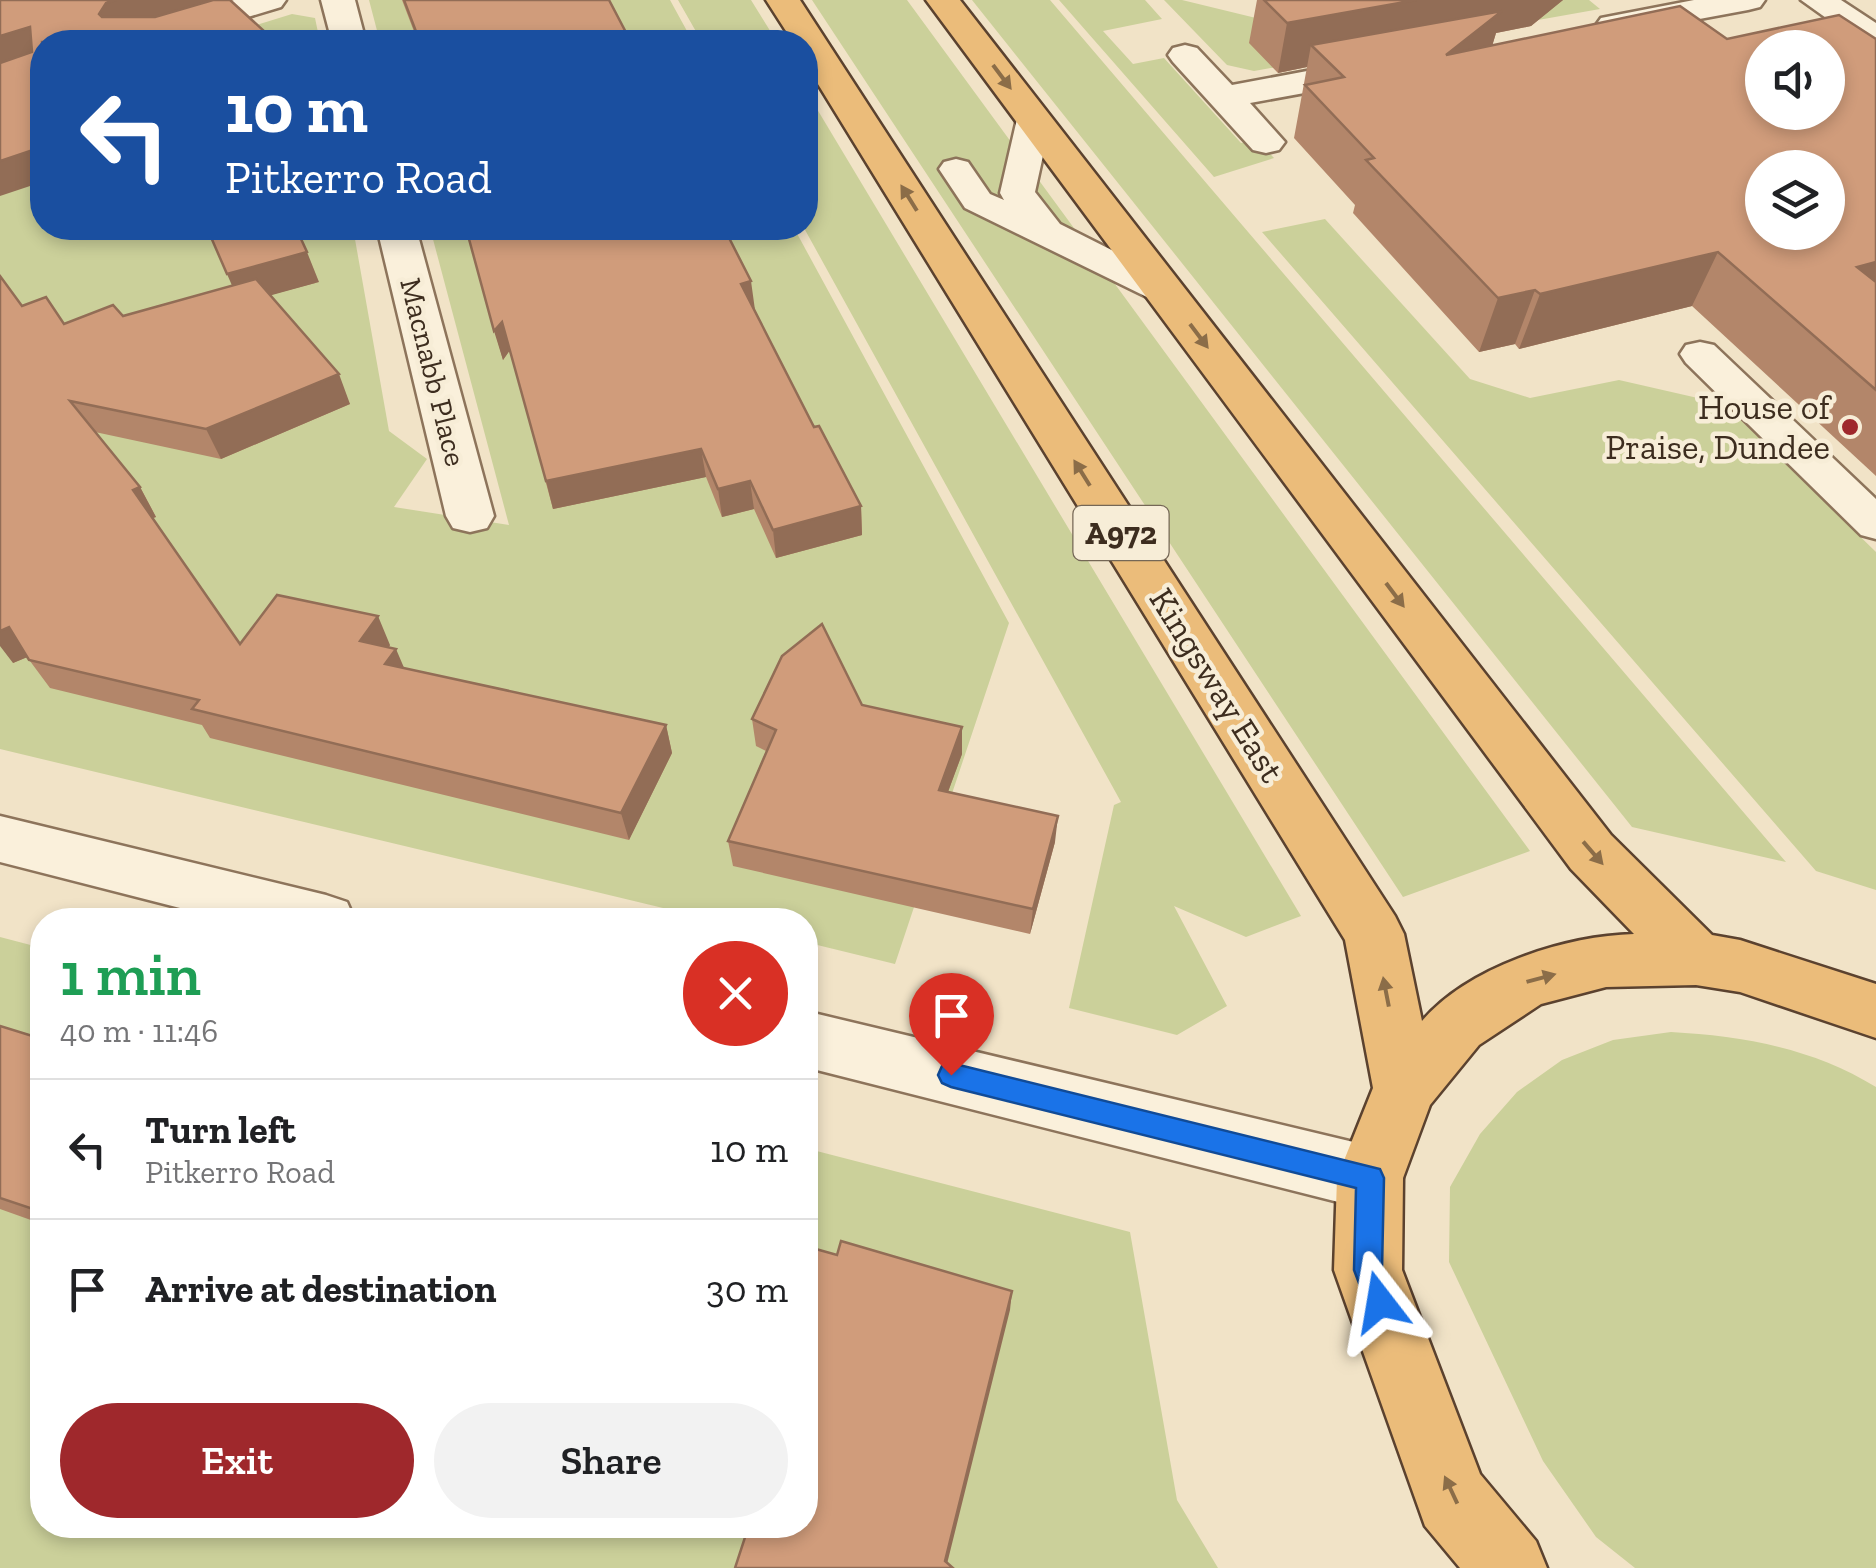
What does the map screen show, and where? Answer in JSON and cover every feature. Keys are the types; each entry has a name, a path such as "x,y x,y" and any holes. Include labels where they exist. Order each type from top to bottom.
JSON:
{"highway":[{"name":"Kingsway East","path":"783,0 802,30"},
{"path":"942,0 1590,852 1696,959"},
{"name":"Kingsway East","path":"818,55 1374,934 1405,1088"},
{"path":"1508,1568 1452,1499 1368,1270 1370,1178 1405,1088 1456,1025 1524,982 1606,961 1696,959 1740,966 1876,1011"}],"street":[{"path":"171,30 269,0"},
{"path":"338,0 345,30"},
{"path":"1573,32 1748,0"},
{"path":"1818,0 1876,38"},
{"path":"1186,55 1266,142"},
{"path":"1224,97 1418,61"},
{"name":"Macnabb Place","path":"399,240 470,516"},
{"path":"0,839 278,908"},
{"path":"818,1042 1370,1178"}],"lane":[{"path":"1034,120 1017,193 1047,232"},
{"path":"956,169 978,201 1166,292"},
{"path":"1700,354 1876,524"}],"green space":[{"path":"369,0 670,0 686,30 377,30"},
{"path":"678,0 751,0 770,30 695,30"},
{"path":"812,0 907,0 1530,851 1403,897"},
{"path":"972,0 1050,0 1786,862 1632,827"},
{"path":"1059,0 1145,0 1162,19 1103,31 1133,64 1164,58 1241,143 1257,140 1274,158 1214,177"},
{"path":"1164,0 1182,0 1256,18 1507,0 1589,0 1600,9 1254,71 1227,65"},
{"path":"292,14 315,18 318,30 241,30"},
{"path":"30,98 30,240 355,240 389,431 427,459 394,507 509,525 433,240 801,240 1009,623 895,964 818,945 818,908 663,908 0,749 0,107"},
{"path":"818,111 1301,916 1246,937 1174,906 1227,1006 1177,1035 1069,1008 1114,805 1121,802 811,240 818,240"},
{"path":"1325,219 1470,379 1530,398 1619,380 1724,404 1876,552 1876,890 1816,871 1262,232"},
{"path":"0,937 30,945 30,1538 818,1538 818,1151 1130,1232 1177,1500 1218,1568 0,1568"},
{"path":"1671,1032 1777,1046 1828,1063 1876,1087 1876,1568 1635,1568 1596,1537 1543,1461 1449,1262 1450,1187 1480,1134 1517,1092 1562,1060 1613,1040"}],"building":[{"path":"0,0 116,0 106,3 99,14 102,17 155,17 213,0 230,0 263,30 30,27 0,36"},
{"path":"404,0 609,0 625,30 415,30"},
{"path":"1264,0 1416,0 1287,23"},
{"path":"1680,6 1727,39 1745,35 1745,130 1845,130 1845,30 1769,30 1839,15 1876,39 1876,262 1857,267 1876,282 1876,390 1718,252 1540,294 1535,290 1498,298 1366,160 1374,158 1305,85 1344,77 1311,45 1502,11 1446,55"},
{"path":"30,53 30,151 0,161 0,63"},
{"path":"212,240 302,240 307,252 227,274"},
{"path":"469,240 730,240 751,281 741,284 814,427 819,426 861,506 773,530 750,481 718,489 701,449 546,481 502,322 494,331"},
{"path":"0,276 22,306 46,297 64,324 113,305 123,316 256,279 339,374 206,429 70,401 140,487 133,490 240,644 277,595 378,616 360,641 396,649 385,664 666,725 621,813 192,709 199,700 29,660 9,627 0,631"},
{"path":"822,624 862,705 962,727 939,790 1058,816 1033,909 728,841 776,730 752,719 782,656"},
{"path":"0,1026 30,1035 30,1208 0,1198"},
{"path":"841,1241 1012,1291 945,1561 953,1568 735,1568 745,1538 818,1538 818,1250 837,1255"}],"place":[{"name":"House of Praise, Dundee","path":"1850,427"}],"route":[{"path":"951,1075 1370,1178 1368,1270 1380,1302"}]}
